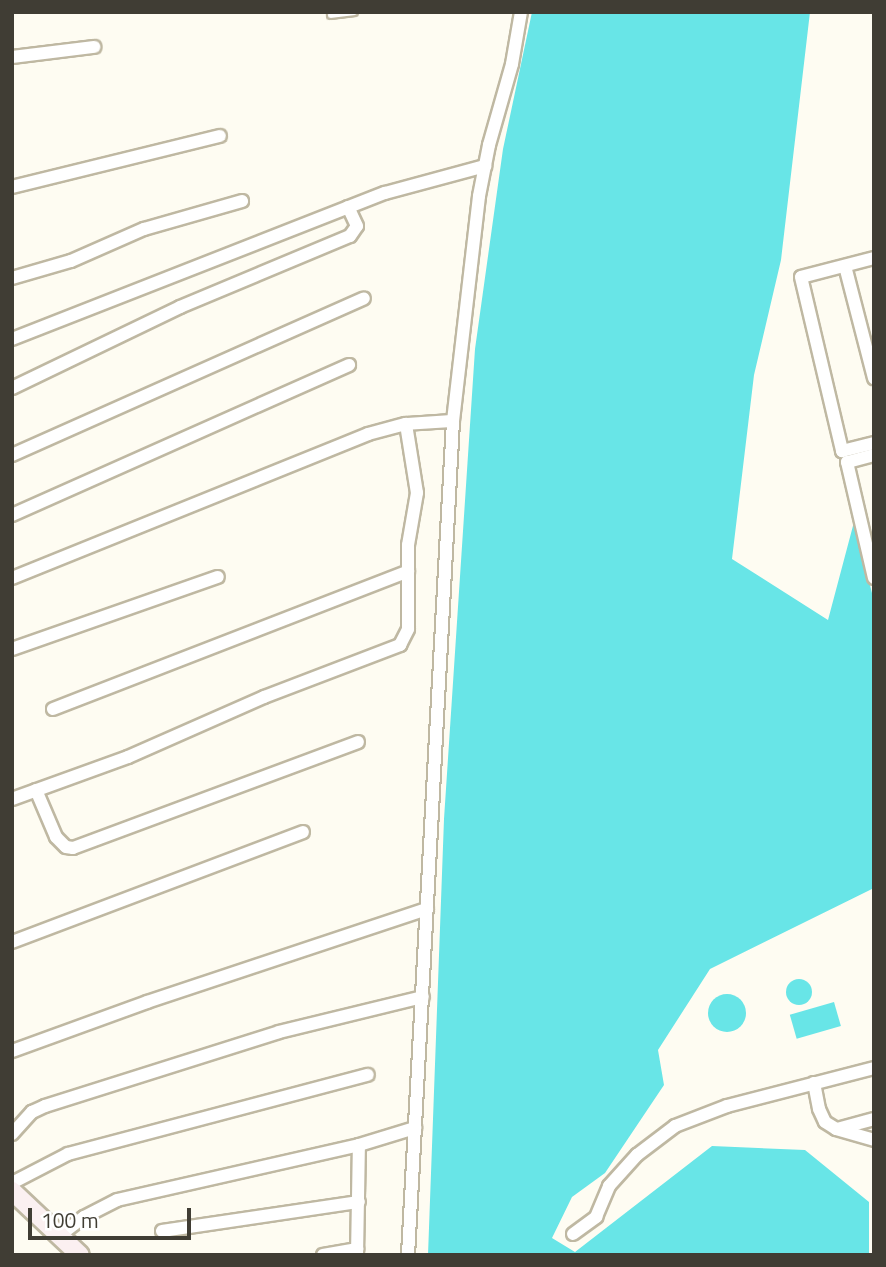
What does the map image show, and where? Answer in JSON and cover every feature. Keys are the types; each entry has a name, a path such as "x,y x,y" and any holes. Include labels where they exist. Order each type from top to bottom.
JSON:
{"street":[{"path":"408,1255 453,421 485,166 512,64 521,12"},
{"path":"12,57 94,47"},
{"path":"12,187 219,136"},
{"path":"12,339 348,207 426,180 485,166"},
{"path":"12,278 71,261 144,229 242,201"},
{"path":"12,388 180,307 350,236 357,226 348,207"},
{"path":"874,258 800,277 842,450 874,443"},
{"path":"845,266 874,378"},
{"path":"12,455 365,298"},
{"path":"12,515 349,365"},
{"path":"12,578 292,462 368,434 406,424 453,421"},
{"path":"12,799 128,757 264,697 395,649 404,641 408,629 408,571 417,481 406,424"},
{"path":"873,570 847,461 874,455"},
{"path":"53,709 408,571"},
{"path":"12,649 218,577"},
{"path":"36,790 56,837 66,847 73,848 358,742"},
{"path":"12,942 303,832"},
{"path":"12,1051 147,1002 426,909"},
{"path":"12,1134 32,1112 45,1106 279,1032 423,998"},
{"path":"573,1234 596,1217 609,1186 638,1155 675,1126 707,1112 874,1068"},
{"path":"12,1183 68,1154 368,1075"},
{"path":"814,1083 822,1117 836,1129 874,1140"},
{"path":"836,1129 874,1119"},
{"path":"60,1235 100,1207 117,1200 359,1145 415,1128"},
{"path":"323,1255 357,1252 359,1145"},
{"path":"12,1191 80,1255"},
{"path":"162,1231 359,1202"}],"lane":[{"path":"331,15 354,12"}],"water":[{"path":"532,12 810,12 781,260 754,375 732,559 828,620 854,522 874,601 874,888 710,969 658,1050 664,1085 605,1173 572,1197 552,1238 575,1252 712,1146 805,1150 869,1202 869,1255 428,1255 444,819 475,349 503,149"},
{"path":"799,979 808,983 812,992 808,1001 799,1005 790,1001 786,992 790,983"},
{"path":"727,994 740,1000 746,1013 740,1026 727,1032 714,1026 708,1013 714,1000"},
{"path":"834,1002 841,1026 797,1039 790,1015"}]}
